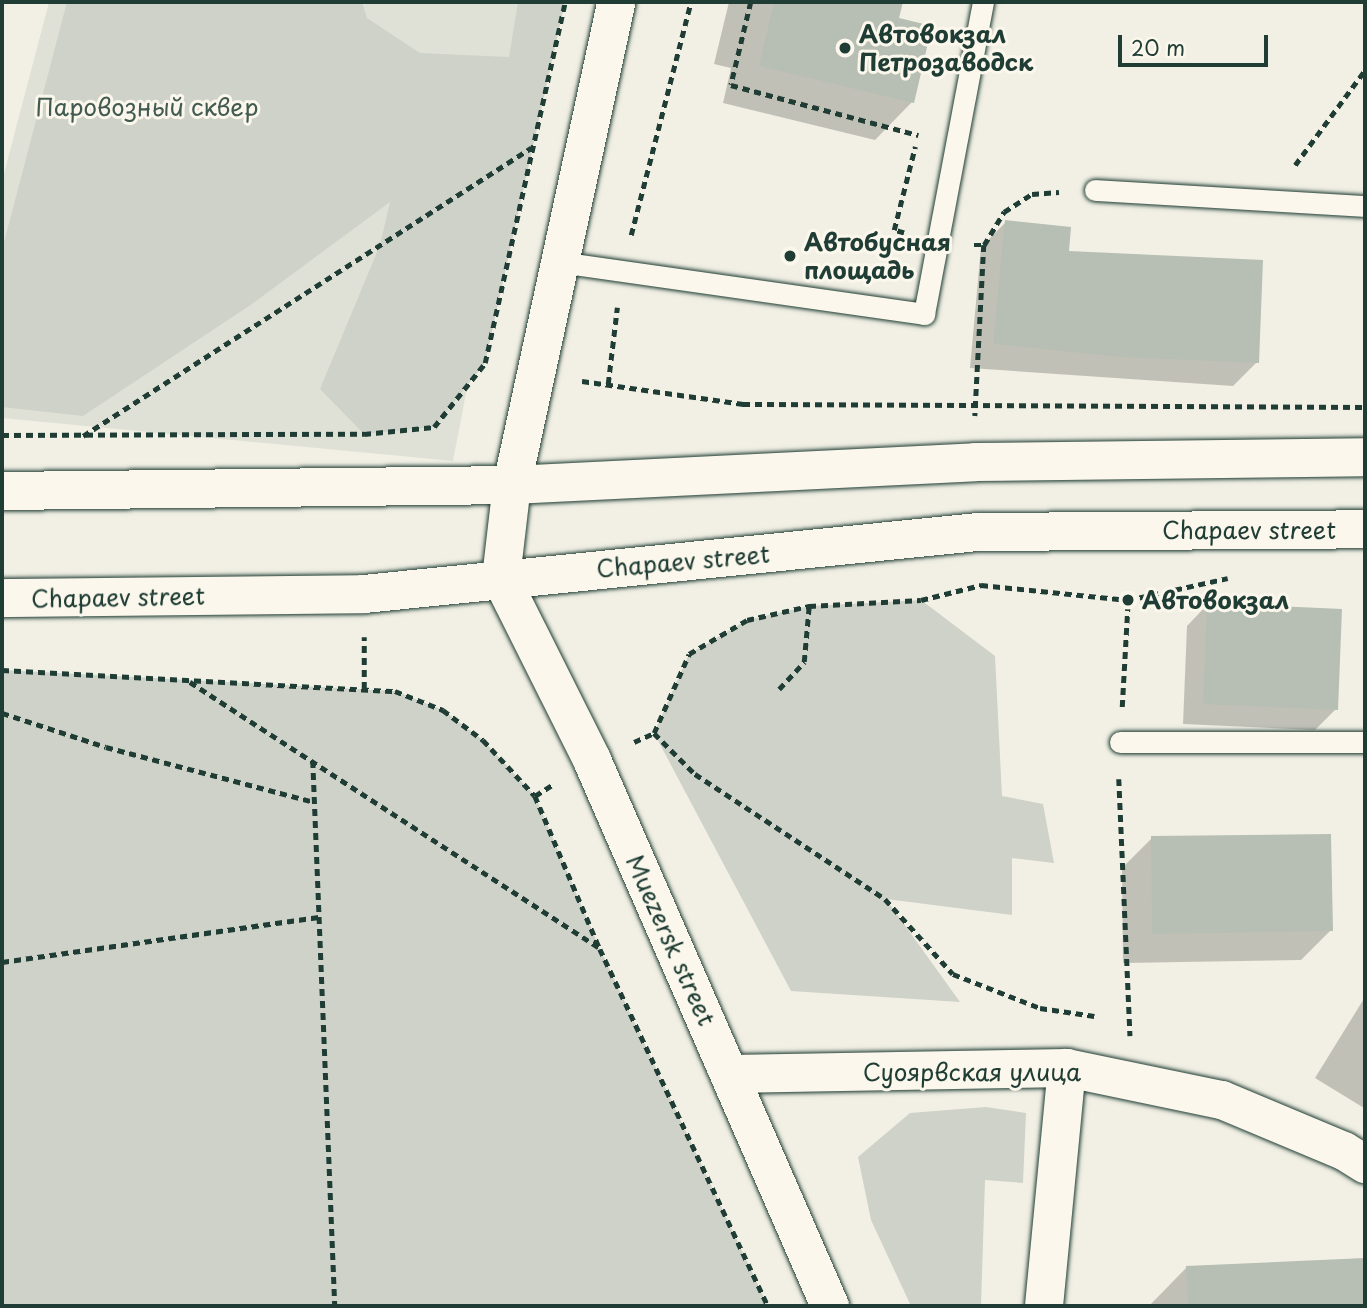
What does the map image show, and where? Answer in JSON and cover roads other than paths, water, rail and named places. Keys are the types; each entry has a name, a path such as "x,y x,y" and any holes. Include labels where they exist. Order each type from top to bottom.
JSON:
{"main road":[{"path":"501,578 512,485 533,374 616,2"},
{"path":"2,491 512,485 975,462 1365,457"},
{"name":"Chapaev street","path":"2,598 364,594 501,578 978,533 1365,529"},
{"name":"Muezersk street","path":"501,578 592,760 830,1306"},
{"path":"1044,1306 1067,1068"},
{"name":"Суоярвская улица","path":"730,1073 1067,1068 1222,1100 1344,1151 1365,1164"}],"lane":[{"path":"560,262 924,314 984,2"},
{"path":"1095,190 1365,206"},
{"path":"1120,742 1365,742"}],"place":[{"name":"Автовокзал Петрозаводск","path":"845,48"},
{"name":"Автобусная площадь","path":"790,256"},
{"name":"Автовокзал","path":"1128,600"}],"park label":[{"name":"Паровозный сквер","path":"147,107"}]}
